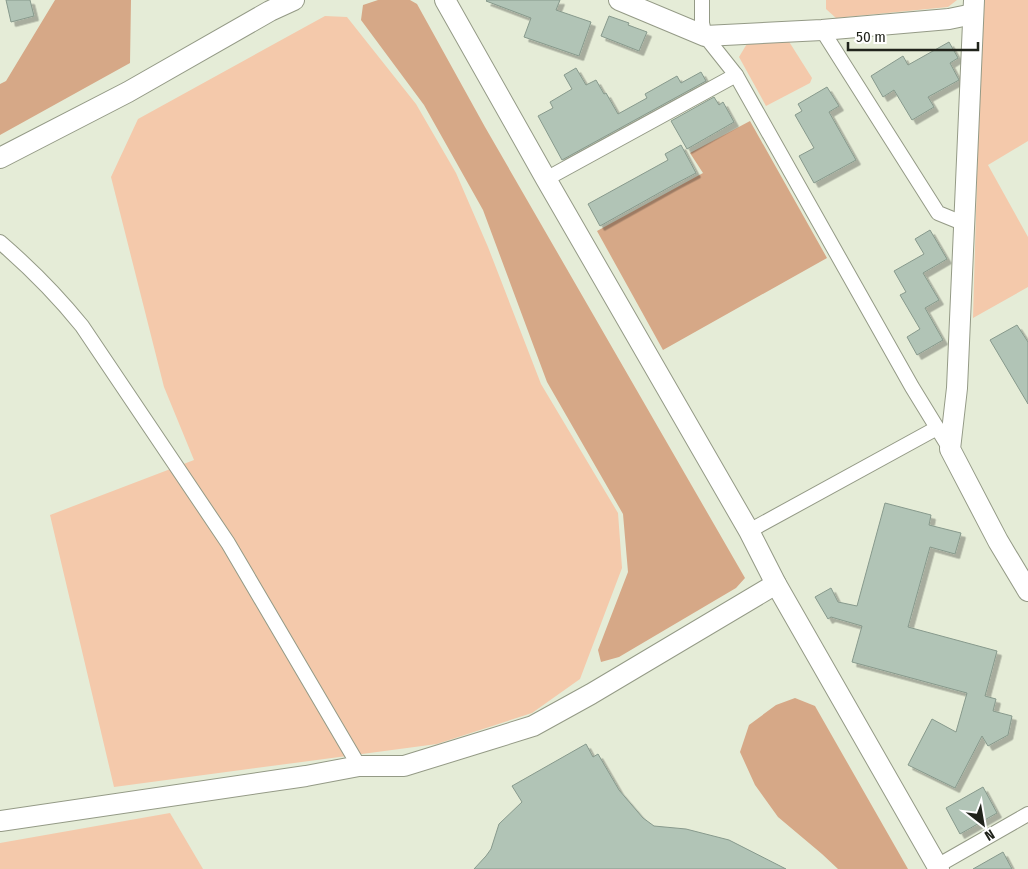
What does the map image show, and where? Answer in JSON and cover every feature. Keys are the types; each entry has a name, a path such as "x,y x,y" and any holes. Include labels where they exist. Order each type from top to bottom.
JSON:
{"street":[{"path":"0,158 128,92 267,5 294,0"},
{"path":"445,0 749,531 776,584 938,867 1028,814"},
{"path":"618,0 705,36 822,30 949,19 973,7 957,388 950,449"},
{"path":"702,0 702,23 705,36 736,75 912,387 950,449 998,541 1028,591"},
{"path":"822,30 938,213 965,224"},
{"path":"546,179 736,75"},
{"path":"0,242 28,266 61,300 82,326 228,543 358,766"},
{"path":"749,531 937,428"},
{"path":"0,820 358,766 404,766 533,726 591,694 776,584"}],"shaded area":[{"path":"55,0 131,0 130,63 0,135 0,84 6,81"},
{"path":"378,0 410,0 417,4 485,127 745,578 736,588 619,657 601,662 598,650 628,572 623,514 547,382 483,210 424,105 361,20 363,5"},
{"path":"826,0 957,0 948,7 836,18 826,9"},
{"path":"982,0 1028,0 1028,141 988,165 1028,237 1028,287 973,318"},
{"path":"325,16 347,17 416,104 456,173 488,247 541,384 618,513 622,568 580,679 532,713 437,744 114,787 50,515 194,460 164,387 111,177 138,119"},
{"path":"788,40 812,78 810,83 766,106 739,57 748,42"},
{"path":"750,121 827,258 663,350 597,231 703,173 690,153"},
{"path":"795,698 815,706 908,869 838,869 778,817 755,785 740,752 749,725 776,705"},
{"path":"170,813 203,869 0,869 0,843"}],"building":[{"path":"6,0 30,0 34,16 11,22"},
{"path":"487,0 560,0 556,10 591,22 579,56 524,37 531,18"},
{"path":"609,16 647,32 639,51 601,36"},
{"path":"949,42 958,58 950,63 959,80 928,97 934,107 912,120 894,90 883,97 871,76 903,56 908,65"},
{"path":"576,68 586,85 596,80 618,114 647,98 645,94 677,76 681,83 701,72 706,81 562,160 538,116 553,108 550,102 572,89 564,75"},
{"path":"827,87 839,106 829,112 856,160 814,183 799,156 814,148 795,115 802,111 798,104"},
{"path":"714,97 719,105 723,102 734,122 687,149 671,121"},
{"path":"681,145 696,173 600,226 588,204 668,160 665,154"},
{"path":"930,230 947,259 923,273 939,300 925,308 943,340 917,355 907,337 920,329 900,295 906,292 894,271 924,254 915,239"},
{"path":"1017,325 1028,342 1028,404 990,340"},
{"path":"885,503 931,515 929,525 961,533 955,554 930,547 908,627 997,651 985,696 996,699 993,711 1012,716 1008,735 988,746 982,736 955,788 908,765 932,719 956,732 967,693 852,662 862,626 831,617 828,619 815,597 831,588 838,602 857,606"},
{"path":"586,744 593,757 598,754 619,790 643,818 654,826 686,829 729,840 786,869 474,869 491,849 499,824 522,802 512,786"},
{"path":"983,787 997,813 960,834 946,808"},
{"path":"1003,852 1012,869 973,869"}]}
